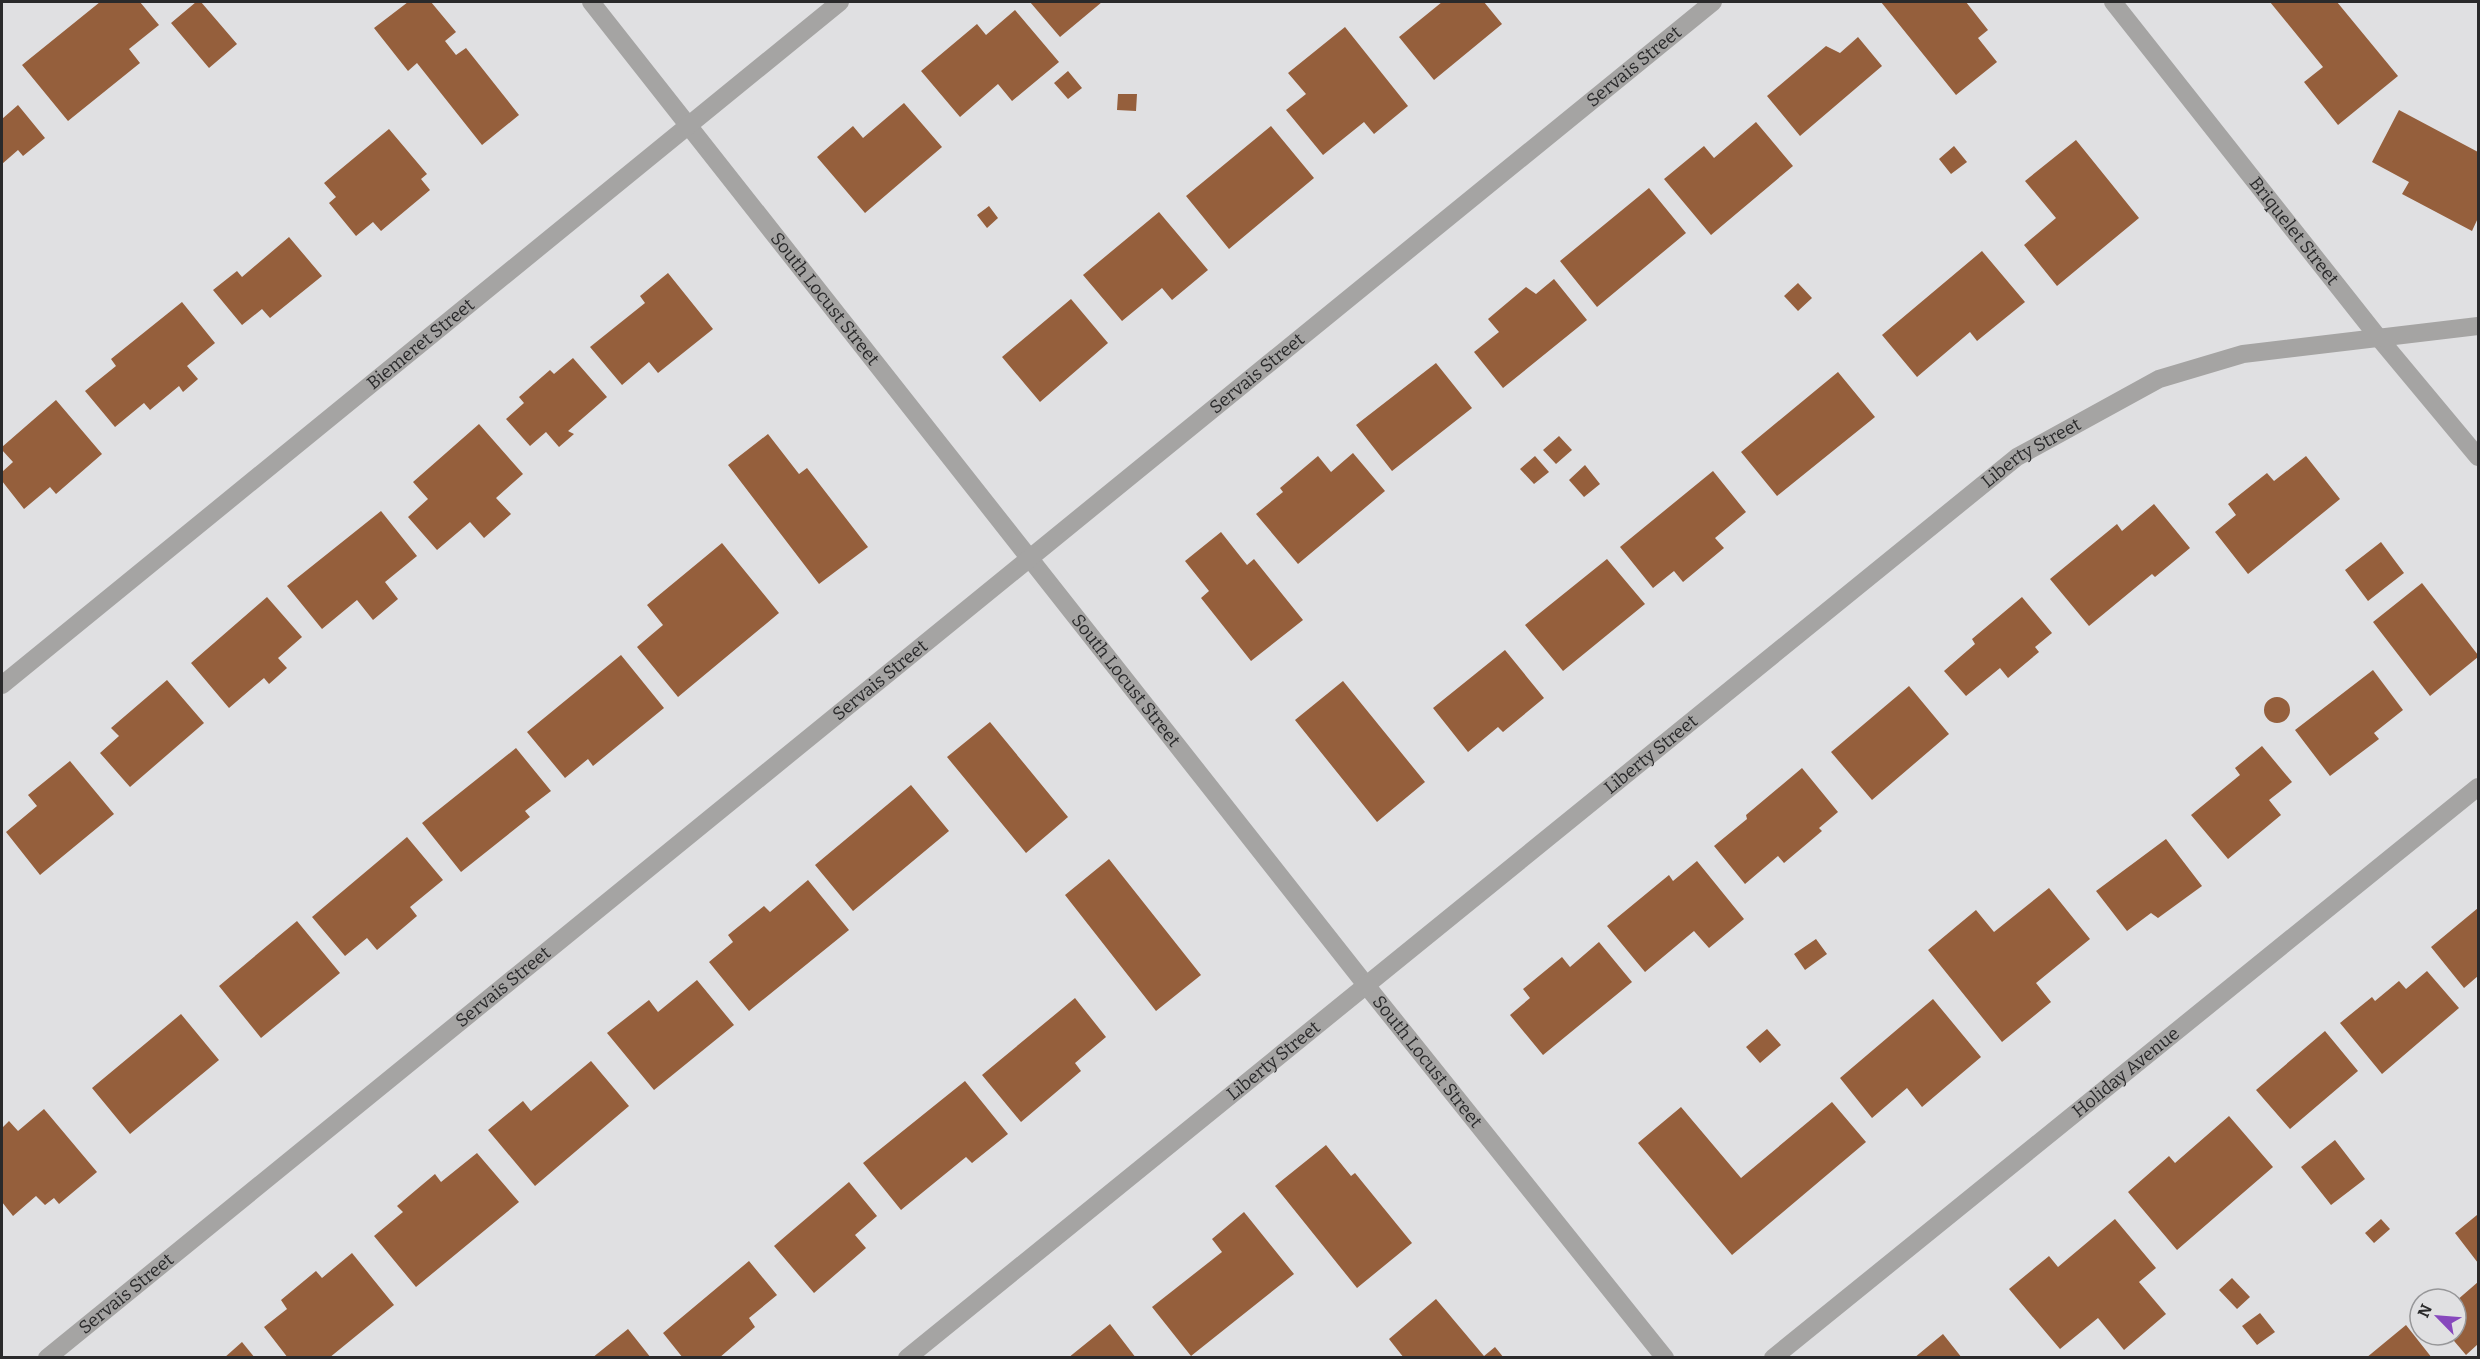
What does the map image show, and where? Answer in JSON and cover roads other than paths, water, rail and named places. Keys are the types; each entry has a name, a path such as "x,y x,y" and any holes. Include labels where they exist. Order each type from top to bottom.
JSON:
{"street":[{"name":"South Locust Street","path":"591,2 1366,985 1665,1358"},
{"name":"Biemeret Street","path":"2,685 840,2"},
{"name":"Servais Street","path":"47,1358 1713,2"},
{"name":"Briquelet Street","path":"2113,2 2378,337 2478,457"},
{"name":"Liberty Street","path":"916,1355 1366,985 2017,457 2159,379 2243,354 2478,327"},
{"name":"Holiday Avenue","path":"1773,1358 2478,787"}]}
